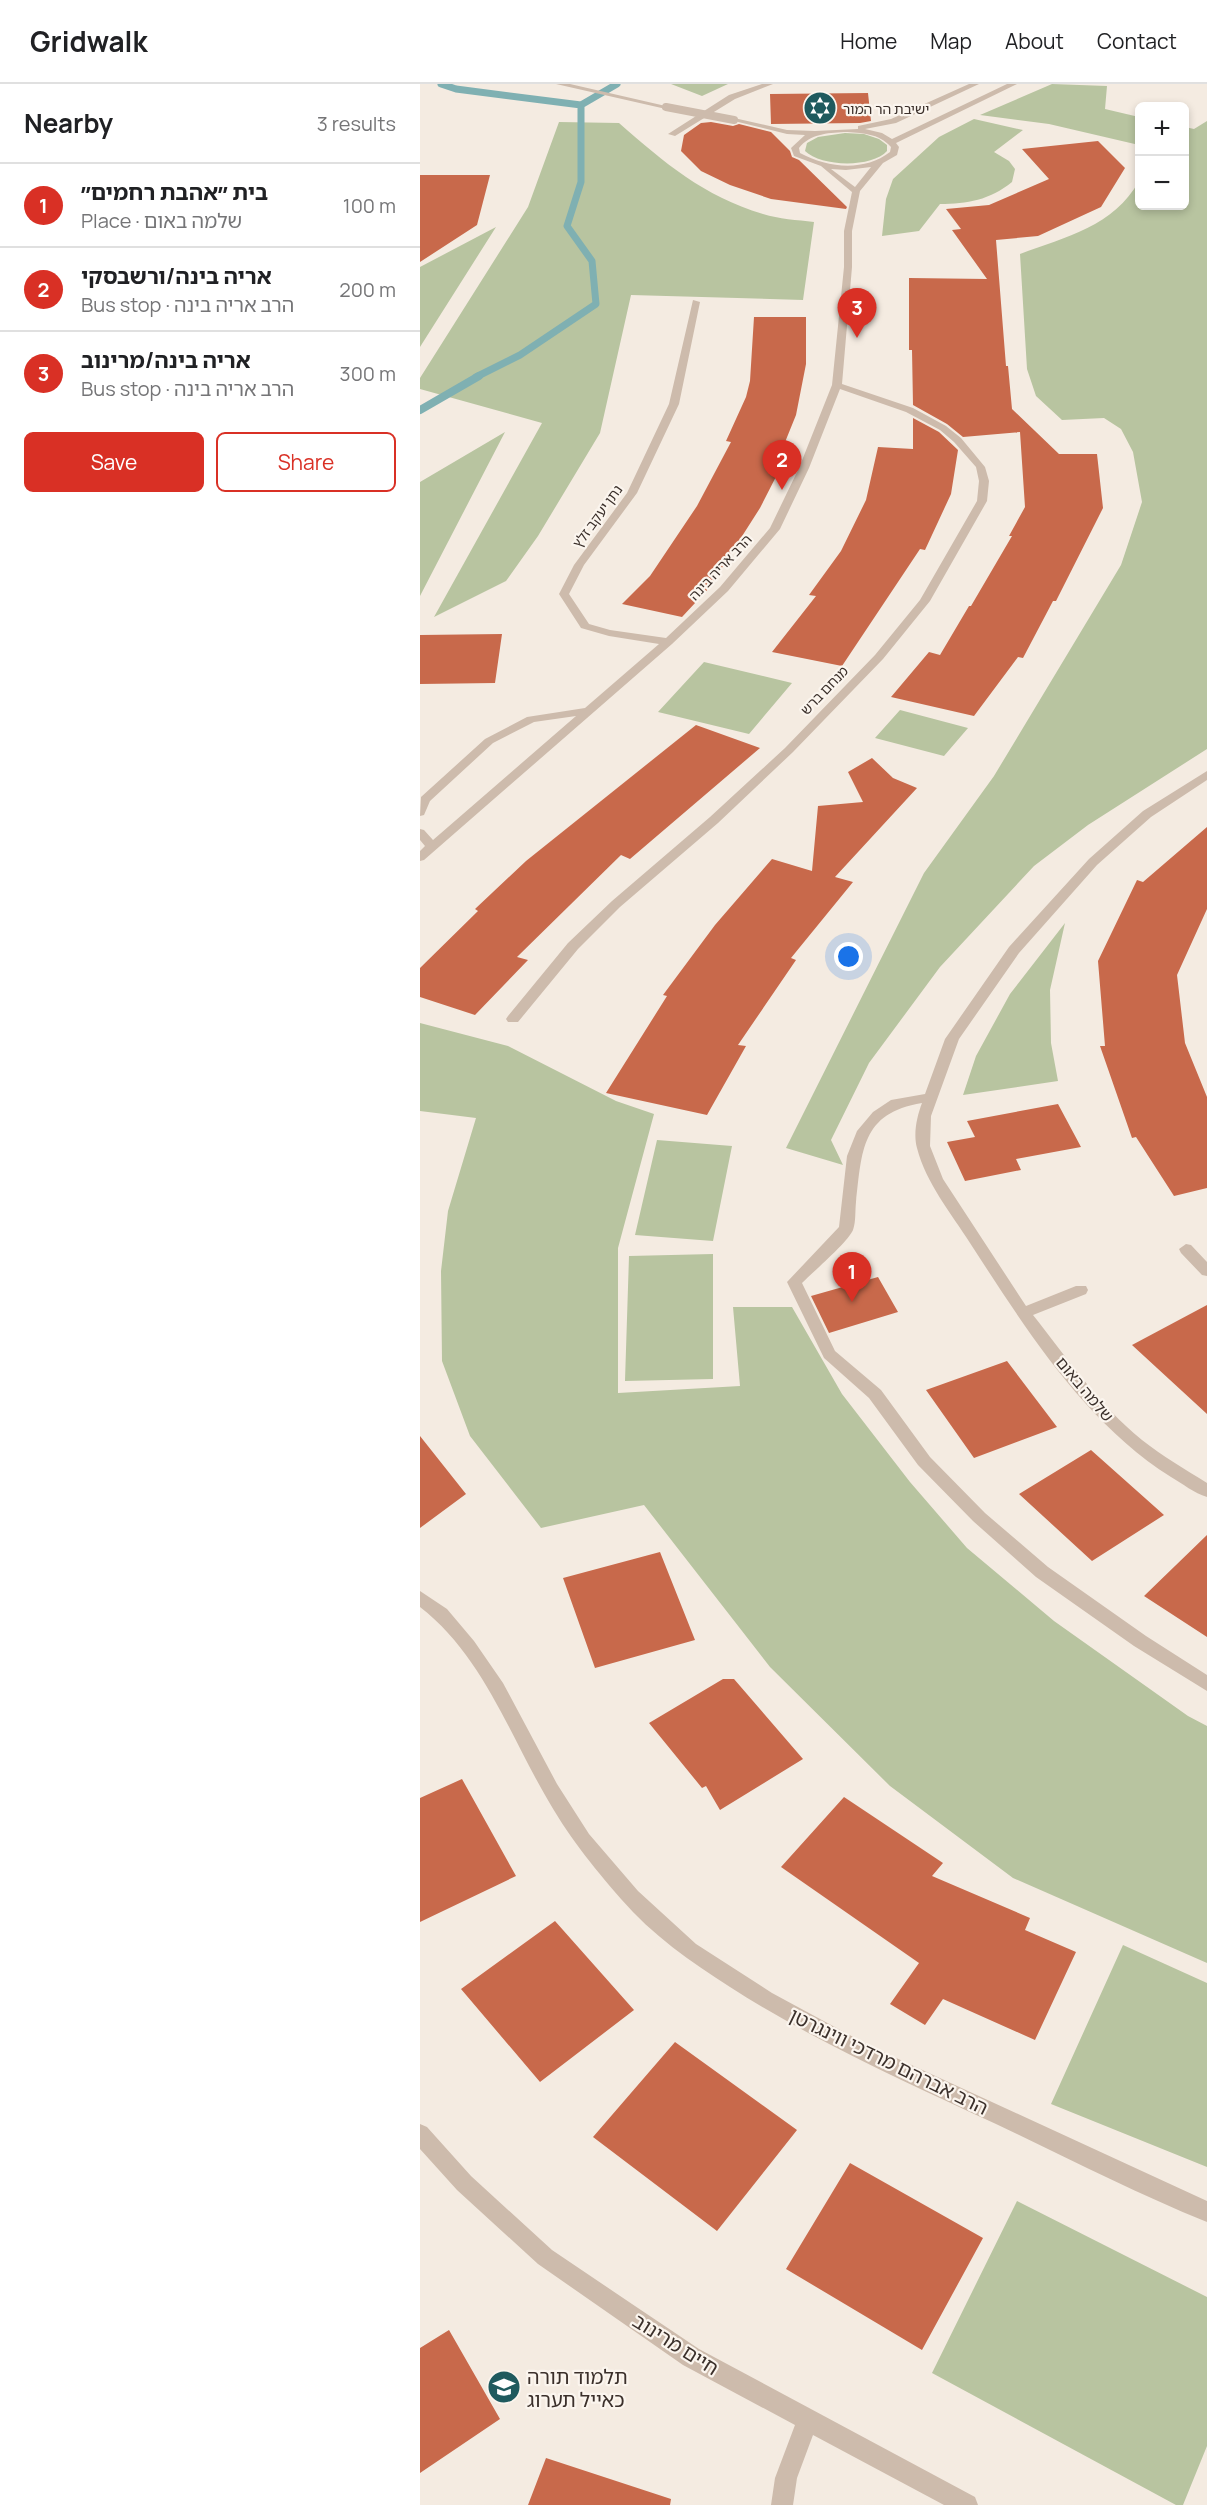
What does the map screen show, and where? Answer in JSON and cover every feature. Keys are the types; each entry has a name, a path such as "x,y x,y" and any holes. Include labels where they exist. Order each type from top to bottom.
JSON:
{"street":[{"path":"560,84 787,132 816,133 876,126 894,121 975,84"},
{"path":"672,134 732,98 769,84"},
{"path":"844,130 873,133 892,142 1013,84"},
{"path":"787,132 799,141"},
{"path":"816,133 799,141 795,148 797,154 840,177 856,191"},
{"name":"הרב אריה בינה","path":"420,857 668,642 724,589 775,529 804,468 837,385 848,267 848,231 856,191 879,162 894,153 895,147 892,142"},
{"path":"819,164 850,167 879,162"},
{"name":"נתן יעקב זלץ","path":"668,642 609,633 585,626 564,594 579,565 632,493 674,404 696,302"},
{"name":"מנחם ברש","path":"513,1019 573,946 616,904 714,820 789,750 879,657 925,601 982,501 984,483 981,467 966,448 945,430 917,413 889,401 837,385"},
{"path":"420,812 425,800 489,741 531,719 588,711"},
{"name":"שלמה באום","path":"1207,775 1147,814 1093,862 1014,950 952,1039 924,1116 923,1146 936,1179 1023,1313 1089,1398 1128,1437 1166,1466 1207,1491"},
{"path":"420,833 432,846"},
{"path":"931,1097 896,1102 878,1115 862,1134 854,1156 846,1229 794,1282 830,1354 875,1394 924,1461 979,1517 1042,1572 1140,1641 1207,1684"},
{"path":"1186,1249 1207,1271"},
{"path":"1023,1313 1082,1290"},
{"name":"הרב אברהם מרדכי ווינגרטן","path":"420,1598 441,1614 468,1646 497,1688 551,1790 582,1840 631,1897 689,1950 765,1999 861,2052 1207,2212"},
{"name":"חיים מרינוב","path":"420,2134 465,2183 546,2257 692,2357 967,2505"},
{"path":"782,2505 786,2478 808,2419"}],"green space":[{"path":"671,84 728,84 702,96"},
{"path":"1052,84 1107,86 1105,109 1135,116 1135,144 1049,124 980,115"},
{"path":"974,119 1023,130 994,152 1009,161 1015,169 1012,182 978,200 940,204 919,231 882,236 886,199 893,179 939,137"},
{"path":"1207,121 1207,749 1088,825 1034,866 940,967 869,1063 831,1140 843,1165 786,1148 924,873 994,776 1121,565 1142,502 1133,452 1121,429 1104,418 1062,420 1036,396 1027,369 1020,254 1087,228 1116,209 1135,187 1135,210 1189,210 1189,128 1194,129"},
{"path":"559,122 619,123 669,165 722,198 769,216 814,222 803,300 631,295 600,433 538,536 506,581 434,617 542,423 420,389 420,378 528,207"},
{"path":"845,133 864,134 879,139 887,145 887,151 880,157 859,163 834,163 822,160 805,151 807,143 818,137"},
{"path":"496,227 420,347 420,267"},
{"path":"505,432 420,596 420,482"},
{"path":"704,662 792,683 749,734 658,712"},
{"path":"900,710 968,728 944,756 875,738"},
{"path":"1065,923 1050,990 1051,1043 1058,1081 963,1095 976,1056 1010,994"},
{"path":"420,1023 508,1046 616,1101 654,1114 618,1248 618,1393 740,1386 733,1307 792,1307 842,1394 910,1482 967,1548 1054,1621 1188,1716 1207,1726 1207,1963 1013,1878 890,1786 770,1667 644,1505 541,1528 470,1436 442,1361 441,1271 448,1211 476,1118 420,1111"},
{"path":"657,1140 732,1146 713,1241 635,1235"},
{"path":"713,1254 713,1379 625,1381 629,1256"},
{"path":"1123,1945 1207,1983 1207,2167 1051,2104"},
{"path":"1017,2201 1207,2297 1207,2446 1183,2505 1176,2505 932,2373"}],"building":[{"name":"ישיבת הר המור","path":"868,93 871,121 771,124 770,94"},
{"path":"711,122 733,126 739,124 771,132 790,151 792,157 799,160 847,207 846,209 771,199 730,185 701,171 681,151 684,135 701,123"},
{"path":"1098,141 1125,168 1101,207 1038,236 996,240 1006,366 1008,366 1012,409 1059,454 1097,454 1103,508 1056,601 1053,601 1023,658 1018,657 974,716 891,697 929,652 940,655 1012,536 1009,536 1025,507 1020,432 963,437 947,424 913,405 912,350 909,350 909,278 987,279 952,230 961,229 946,209 989,205 1049,179 1022,149"},
{"path":"420,175 490,175 477,225 420,262"},
{"path":"754,317 806,317 806,364 796,415 777,462 783,463 760,508 709,588 682,617 622,604 650,576 697,506 731,442 726,441 746,397 750,381"},
{"path":"913,418 939,432 958,450 951,494 925,550 920,549 842,666 772,652 816,596 809,595 841,551 866,500 878,447 913,449"},
{"path":"502,634 495,683 420,684 420,635"},
{"path":"696,725 760,748 630,859 621,855 517,957 528,960 475,1015 420,997 420,968 478,911 475,909 526,861"},
{"path":"872,758 893,778 917,788 835,877 853,882 791,958 796,960 738,1045 746,1046 707,1115 606,1093 667,996 663,995 715,925 772,859 812,871 818,806 863,802 848,772"},
{"path":"1207,827 1207,909 1177,975 1185,1043 1207,1097 1207,1188 1174,1196 1136,1137 1132,1138 1100,1046 1105,1046 1098,961 1137,880 1143,882"},
{"path":"1058,1104 1081,1147 1016,1159 1021,1170 965,1181 947,1142 975,1137 967,1121"},
{"path":"878,1277 898,1312 829,1333 811,1296"},
{"path":"1207,1305 1207,1414 1132,1345"},
{"path":"1007,1361 1057,1427 974,1458 926,1390"},
{"path":"420,1436 466,1494 420,1528"},
{"path":"1091,1450 1164,1515 1092,1561 1019,1494"},
{"path":"1207,1535 1207,1637 1144,1596"},
{"path":"660,1552 695,1640 595,1668 563,1578"},
{"path":"723,1679 734,1679 803,1759 720,1810 706,1786 702,1788 649,1723"},
{"path":"462,1779 516,1876 420,1922 420,1798"},
{"path":"844,1797 943,1863 932,1876 1030,1918 1025,1930 1076,1952 1035,2040 943,1999 925,2025 890,2004 919,1963 781,1867"},
{"path":"555,1921 634,2010 540,2082 461,1989"},
{"path":"675,2042 797,2130 717,2231 593,2137"},
{"path":"850,2163 983,2238 922,2350 786,2269"},
{"path":"449,2330 500,2419 420,2473 420,2348"},
{"path":"546,2458 671,2499 670,2505 528,2505"}],"waterway":[{"path":"441,84 456,89 581,105"},
{"path":"581,105 617,84"},
{"path":"476,377 520,355 596,304 592,261 567,226 581,182 581,105"},
{"path":"420,410 479,376"}],"place":[{"name":"ישיבת הר המור","path":"820,108"},
{"name":"אריה בינה/מרינוב","path":"857,338"},
{"name":"אריה בינה/ורשבסקי","path":"782,490"},
{"name":"בית ״אהבת רחמים״","path":"852,1302"},
{"name":"תלמוד תורה כאייל תערוג","path":"504,2387"}]}
